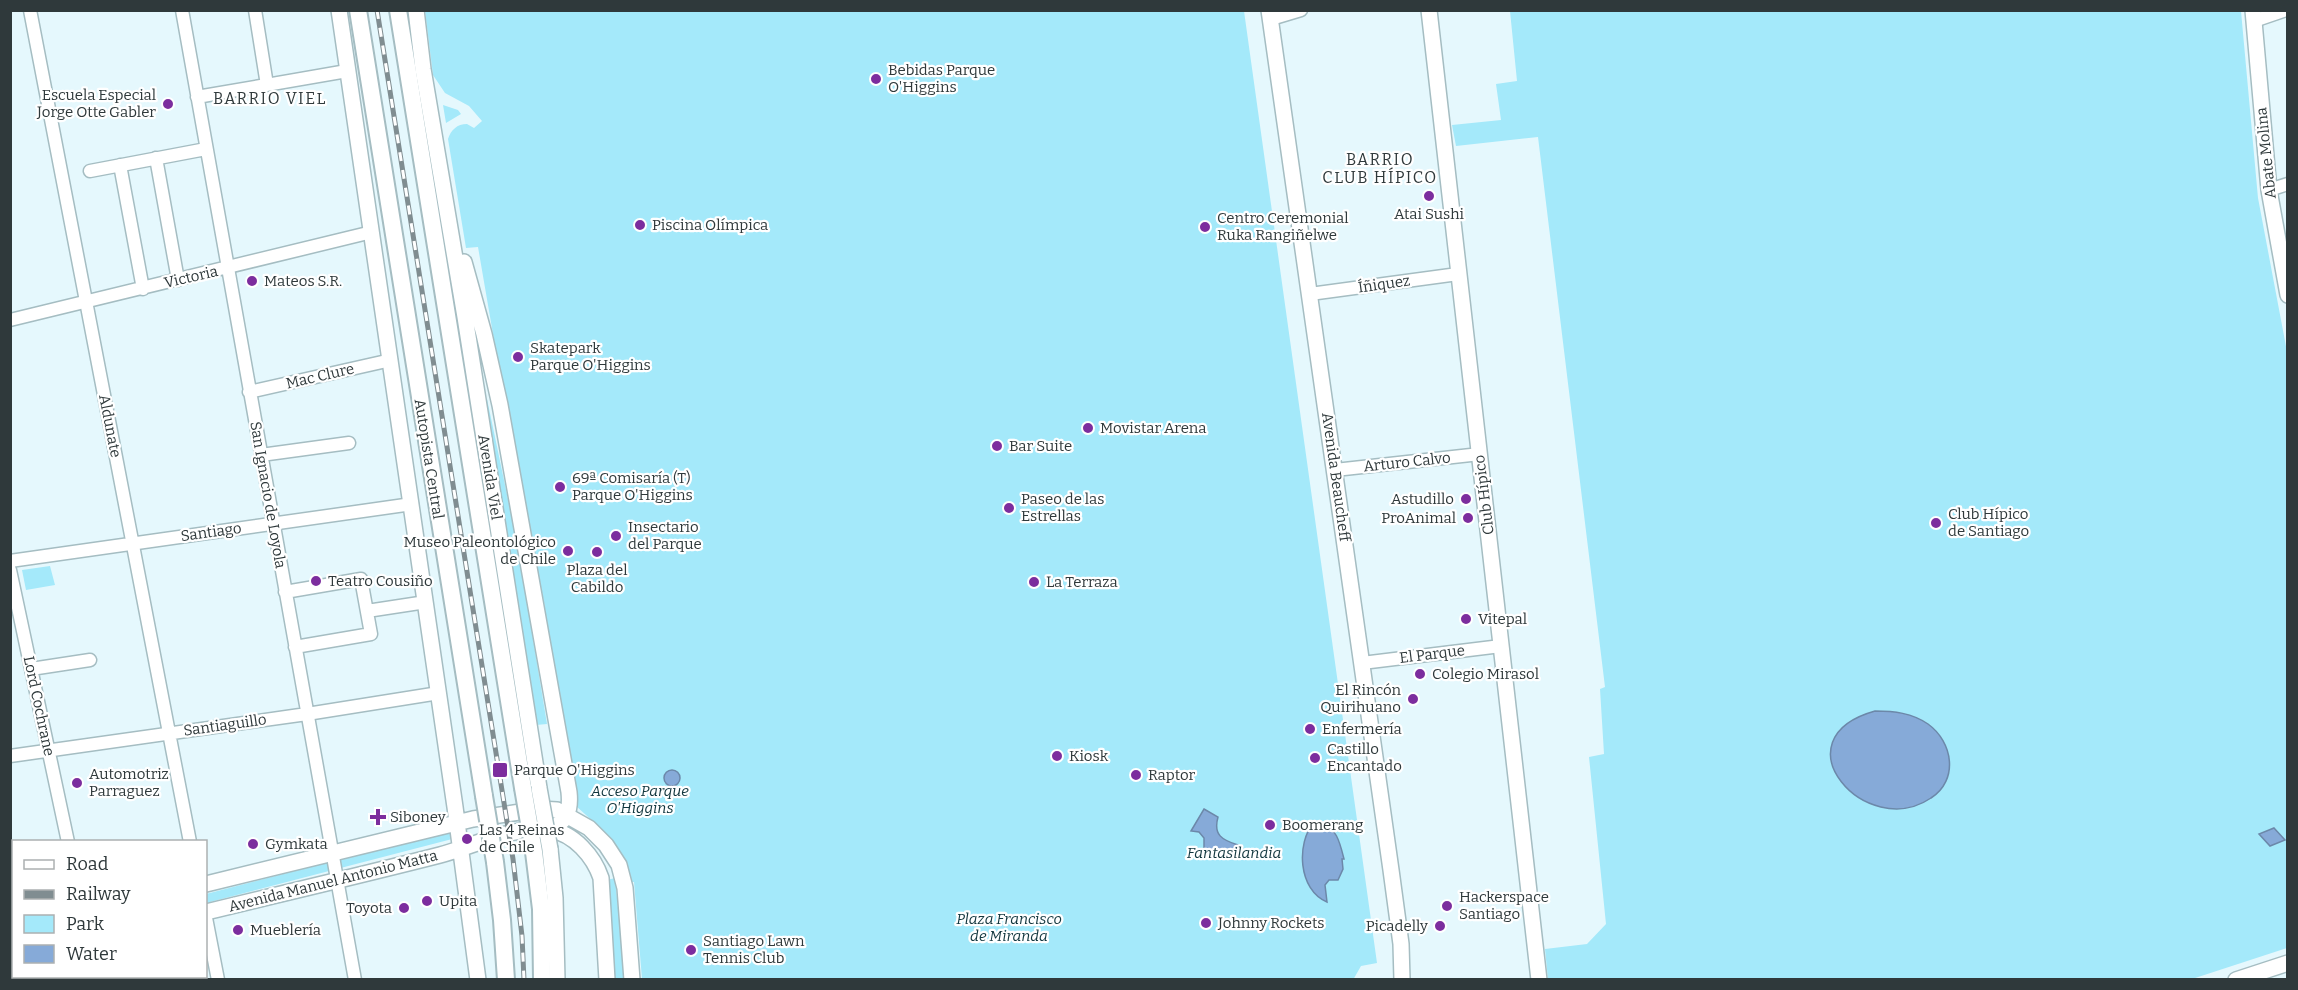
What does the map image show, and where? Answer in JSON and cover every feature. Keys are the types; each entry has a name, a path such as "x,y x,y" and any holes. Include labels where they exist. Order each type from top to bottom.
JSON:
{"highway":[{"name":"Autopista Central","path":"358,10 495,862 506,980"},
{"path":"398,10 542,851 542,980"}],"main road":[{"path":"339,10 412,504 478,980"},
{"name":"Avenida Viel","path":"416,10 424,77 447,211 531,788"},
{"name":"Club Hípico","path":"1429,10 1539,980"},
{"name":"Avenida Beaucheff","path":"1270,15 1401,944 1410,980"},
{"name":"Abate Molina","path":"2253,16 2269,190 2288,295"},
{"path":"447,211 462,253 484,334 502,416 569,792 568,815 562,823 548,830"},
{"name":"Avenida Manuel Antonio Matta","path":"207,884 457,822 540,809 557,810 568,815"},
{"path":"568,815 598,836 619,865 625,888 632,980"},
{"path":"548,830 561,834 575,843 591,858 599,872 603,883 607,980"},
{"name":"Avenida Manuel Antonio Matta","path":"207,912 460,849 507,835 548,830"},
{"path":"542,851 555,898 557,980"},
{"name":"Avenida Beaucheff","path":"1401,944 1402,980"},
{"path":"2236,980 2288,963"}],"street":[{"name":"Aldunate","path":"30,10 190,840"},
{"name":"San Ignacio de Loyola","path":"182,10 355,980"},
{"path":"255,10 267,85"},
{"path":"1270,15 1301,10"},
{"path":"2253,16 2286,10"},
{"path":"197,97 347,71"},
{"path":"90,171 206,149"},
{"path":"156,158 178,280"},
{"path":"120,165 143,288"},
{"path":"2269,190 2288,184"},
{"name":"Victoria","path":"10,320 372,232"},
{"name":"Íñiquez","path":"1310,294 1458,274"},
{"name":"Mac Clure","path":"249,392 391,360"},
{"path":"261,455 349,443"},
{"name":"Arturo Calvo","path":"1335,470 1480,454"},
{"name":"Santiago","path":"10,561 412,504"},
{"name":"Lord Cochrane","path":"10,570 68,840"},
{"path":"285,592 362,579 371,634 295,647"},
{"path":"367,611 426,602"},
{"name":"El Parque","path":"1362,663 1502,646"},
{"path":"31,669 90,660"},
{"name":"Santiaguillo","path":"10,756 439,693"},
{"path":"207,923 218,980"}],"green space":[{"name":"Parque O'Higgins","path":"425,11 1244,11 1377,963 1361,966 1353,980 642,979 634,882 630,882 617,846 576,806 570,751 565,734 544,602 509,427 478,247 466,248 448,139 457,126 467,124 474,128 482,121 469,106 445,93 433,75"},
{"name":"Club Hípico de Santiago","path":"1510,11 2241,11 2258,198 2288,357 2287,948 2189,980 1548,979 1545,949 1587,944 1606,924 1589,757 1604,754 1600,689 1605,687 1538,137 1456,146 1452,125 1501,120 1496,84 1517,81"},
{"path":"443,105 458,110 461,114 446,123"},
{"path":"487,399 518,547 547,724 536,725 485,401"},
{"path":"50,566 55,585 26,590 22,570"},
{"path":"454,830 456,838 207,903 207,894"},
{"path":"615,878 625,979 612,979 607,880"}],"water":[{"path":"1875,711 1896,712 1916,717 1928,724 1943,741 1949,761 1949,771 1940,790 1931,798 1906,808 1881,807 1858,797 1841,782 1832,762 1832,743 1846,725"},
{"path":"672,770 678,772 680,778 678,784 672,786 666,784 664,778 666,772"},
{"path":"1204,809 1218,817 1217,828 1220,836 1238,845 1237,856 1204,855 1204,838 1199,832 1191,831"},
{"path":"1320,821 1334,832 1344,859 1342,859 1343,869 1338,880 1329,880 1325,885 1327,902 1317,896 1310,887 1303,865 1304,842 1308,831 1314,822"},
{"path":"2274,828 2285,840 2270,846 2259,834"}],"railway":[{"path":"377,10 513,859 522,936 524,980"}],"place":[{"name":"Bebidas Parque O'Higgins","path":"876,79"},
{"name":"Escuela Especial Jorge Otte Gabler","path":"168,104"},
{"name":"Atai Sushi","path":"1429,196"},
{"name":"Piscina Olímpica","path":"640,225"},
{"name":"Centro Ceremonial Ruka Rangiñelwe","path":"1205,227"},
{"name":"Mateos S.R.","path":"252,281"},
{"name":"Skatepark Parque O'Higgins","path":"518,357"},
{"name":"Movistar Arena","path":"1088,428"},
{"name":"Bar Suite","path":"997,446"},
{"name":"69ª Comisaría (T) Parque O'Higgins","path":"560,487"},
{"name":"Astudillo","path":"1466,499"},
{"name":"Paseo de las Estrellas","path":"1009,508"},
{"name":"ProAnimal","path":"1468,518"},
{"name":"Club Hípico de Santiago","path":"1936,523"},
{"name":"Insectario del Parque","path":"616,536"},
{"name":"Museo Paleontológico de Chile","path":"568,551"},
{"name":"Plaza del Cabildo","path":"597,552"},
{"name":"Teatro Cousiño","path":"316,581"},
{"name":"La Terraza","path":"1034,582"},
{"name":"Vitepal","path":"1466,619"},
{"name":"Colegio Mirasol","path":"1420,674"},
{"name":"El Rincón Quirihuano","path":"1413,699"},
{"name":"Enfermería","path":"1310,729"},
{"name":"Kiosk","path":"1057,756"},
{"name":"Castillo Encantado","path":"1315,758"},
{"name":"Parque O'Higgins","path":"500,770"},
{"name":"Raptor","path":"1136,775"},
{"name":"Automotriz Parraguez","path":"77,783"},
{"name":"Siboney","path":"378,817"},
{"name":"Boomerang","path":"1270,825"},
{"name":"Las 4 Reinas de Chile","path":"467,839"},
{"name":"Gymkata","path":"253,844"},
{"name":"Upita","path":"427,901"},
{"name":"Hackerspace Santiago","path":"1447,906"},
{"name":"Toyota","path":"404,908"},
{"name":"Johnny Rockets","path":"1206,923"},
{"name":"Picadelly","path":"1440,926"},
{"name":"Mueblería","path":"238,930"},
{"name":"Santiago Lawn Tennis Club","path":"691,950"}],"district":[{"name":"BARRIO VIEL","path":"270,98"},
{"name":"BARRIO CLUB HÍPICO","path":"1380,168"}],"park label":[{"name":"Acceso Parque O'Higgins","path":"640,800"},
{"name":"Fantasilandia","path":"1234,853"},
{"name":"Plaza Francisco de Miranda","path":"1009,928"}]}
